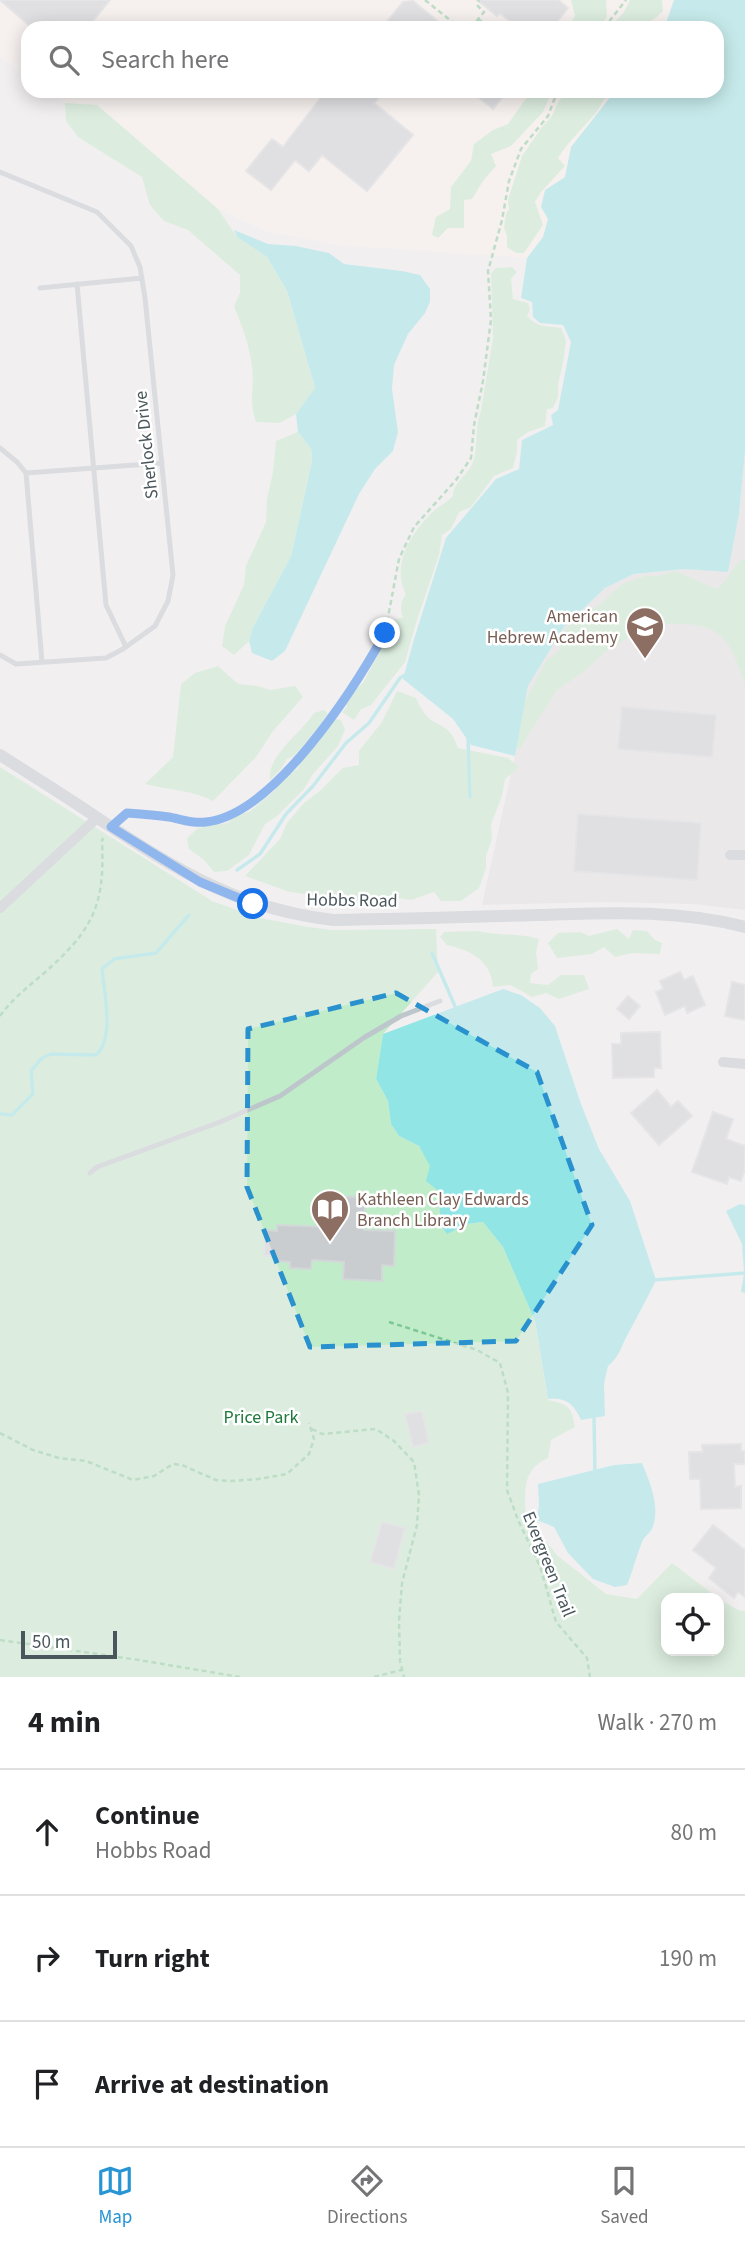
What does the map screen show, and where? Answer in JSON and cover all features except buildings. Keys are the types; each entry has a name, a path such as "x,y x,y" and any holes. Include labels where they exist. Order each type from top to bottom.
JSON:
{"street":[{"name":"Hobbs Road","path":"0,755 200,882 253,904 298,916 333,920 617,912 671,914 745,927"},
{"path":"0,908 98,817"},
{"path":"730,855 745,855"},
{"path":"723,1062 745,1064"}],"lane":[{"name":"Sherlock Drive","path":"0,172 97,212 131,246 142,278 173,575 169,601 155,626 106,658 16,664 0,655"},
{"path":"40,288 142,278"},
{"path":"77,284 106,604 126,647"},
{"path":"0,448 26,473 42,662"},
{"path":"26,473 162,463"},
{"path":"90,1173 97,1167 220,1122 280,1096 365,1037 401,1016 440,1001"}],"path":[{"path":"425,0 451,21"},
{"path":"479,0 477,5 484,12 478,19 480,21"},
{"path":"610,21 626,0"},
{"path":"0,1016 9,1003 52,966 79,938 96,910 103,874 102,841 111,827 127,813 204,823 243,808 266,793 317,736 364,672 385,633 399,559 414,527 456,480 471,458 491,320 488,271 509,181 521,149 548,116 555,98"},
{"name":"Evergreen Trail","path":"389,1322 477,1350 500,1363 508,1393 507,1490 540,1566 556,1622 587,1658 590,1677"},
{"path":"0,1433 33,1450 59,1458 86,1461 134,1479 154,1476 173,1464 182,1465 216,1480 230,1481 287,1474 309,1454 314,1439 309,1423 312,1429 322,1434 376,1429 394,1441 414,1462 419,1495 418,1525 402,1583 399,1621 400,1661 404,1677"},
{"path":"0,1640 240,1677"},
{"path":"374,1677 402,1670"}],"highlighted area":[{"path":"396,993 537,1072 592,1225 516,1341 310,1347 247,1187 248,1029"}],"shaded area":[{"path":"0,0 675,0 667,21 21,21 21,72 0,57"},
{"path":"58,98 610,98 571,147 565,177 543,237 527,258 337,245 265,231 218,209 97,105 65,103"},
{"name":"American Hebrew Academy","path":"745,452 745,910 694,904 605,902 482,905 528,686 564,627 605,588 634,574 685,569 728,571 739,514"}],"green space":[{"path":"571,0 606,0 607,17 604,21 572,21 575,16"},
{"path":"630,0 662,0 663,11 649,21 616,21"},
{"path":"526,98 549,98 543,112 511,146 491,154 496,166 472,199 464,200 464,228 448,228 438,238 432,235 436,217 450,209 451,187 471,161 474,144 493,130 508,124"},
{"path":"561,98 606,98 558,158 565,166 535,202 543,225 524,253 516,253 507,247 504,228 509,209 508,200 522,156 552,116"},
{"path":"65,103 97,105 218,209 237,237 267,257 287,291 315,389 296,414 280,423 256,422 252,406 251,358 234,306 240,293 240,275 188,230 164,221 150,205 142,177 78,137 66,121"},
{"path":"512,267 517,272 511,279 513,299 528,303 530,310 527,316 535,323 561,328 566,340 558,397 553,408 547,409 545,426 528,432 517,440 513,468 494,476 471,507 459,512 451,529 442,535 439,555 405,662 371,705 361,709 354,720 342,712 347,707 345,703 363,683 387,637 391,623 395,619 403,618 401,605 406,594 401,572 406,549 419,527 453,496 455,487 473,462 493,338 491,274 496,268"},
{"path":"298,432 311,449 312,461 291,556 252,629 249,641 234,655 222,646 225,626 244,585 246,566 266,522 276,441"},
{"path":"745,558 745,685 732,650 710,629 645,621 628,638 609,649 556,691 519,750 507,735 546,661 560,650 564,629 602,603 622,584 645,576 659,576 675,571 717,589"},
{"path":"218,666 238,684 270,690 295,686 303,697 273,731 256,757 213,801 188,792 145,784 173,757 181,684 195,673"},
{"path":"397,691 416,698 429,719 451,733 458,748 508,758 519,767 505,779 502,796 491,824 492,839 479,888 461,901 441,901 434,892 411,900 387,896 362,901 344,894 319,896 290,892 245,876 280,839 287,823 304,803 343,768 359,765 359,751 382,722"},
{"path":"324,710 328,714 311,737 294,756 287,759 270,780 270,771 279,754 314,713"},
{"path":"335,719 341,720 345,730 338,746 313,774 304,789 276,817 265,824 249,855 227,871 214,872 189,849 187,838 198,828 227,823 238,815 249,812 273,792 297,769 305,754"},
{"name":"Price Park","path":"0,767 212,901 260,918 332,930 436,929 438,972 383,1034 376,1079 388,1101 391,1124 399,1136 419,1146 431,1166 441,1193 439,1224 447,1233 467,1224 483,1222 503,1247 535,1321 548,1400 565,1405 572,1415 575,1427 551,1440 548,1458 532,1470 528,1478 525,1496 526,1527 541,1536 558,1556 606,1594 637,1599 672,1563 711,1593 661,1593 661,1656 724,1656 724,1602 745,1611 745,1677 0,1677"},
{"path":"617,929 629,939 633,930 647,931 662,943 660,954 632,953 615,957 604,947 592,954 557,958 548,943 558,933 580,932 589,936"},
{"path":"477,931 539,939 536,952 538,969 531,974 530,983 548,985 561,975 584,975 589,989 559,999 546,993 532,997 511,985 493,987 484,963 471,953 447,945 440,937 444,932"}],"water":[{"path":"674,0 745,0 745,452 739,514 728,572 685,569 634,574 605,588 564,627 528,686 515,756 471,745 453,719 403,679 446,538 496,479 519,469 522,440 553,425 551,415 558,410 571,342 563,325 540,323 533,317 532,302 521,298 527,258 543,237 548,219 541,207 545,190 565,177 571,147 610,98 724,98 724,21 667,21"},
{"path":"234,230 268,244 296,246 329,253 344,264 420,275 430,289 430,302 425,313 408,334 394,365 392,389 398,432 393,451 375,469 359,494 285,651 272,661 252,653 249,641 252,629 291,556 312,461 311,449 298,432 296,414 315,388 287,291 267,257 237,237"},
{"path":"503,989 521,995 540,1008 555,1026 599,1149 630,1201 656,1280 618,1355 608,1366 604,1384 605,1416 581,1420 569,1403 560,1399 548,1399 535,1321 503,1247 483,1222 467,1224 447,1234 439,1223 441,1193 426,1181 430,1166 419,1146 399,1136 391,1124 388,1101 376,1079 383,1034"},
{"path":"740,1204 745,1205 745,1293 741,1292 744,1273 742,1244 726,1211"},
{"path":"642,1463 655,1504 654,1521 652,1529 642,1542 627,1585 615,1587 593,1579 568,1553 554,1527 537,1520 538,1484 614,1465"}],"waterway":[{"path":"237,870 260,854 286,814 313,786 346,743 369,723 400,678 407,674"},
{"path":"468,737 470,797"},
{"path":"0,1114 12,1115 33,1094 31,1071 42,1058 51,1054 96,1055 102,1048 107,1027 102,969 114,959 156,953 189,915"},
{"path":"432,953 457,1011"},
{"path":"654,1280 745,1273"},
{"path":"594,1416 595,1475"}],"place":[{"name":"American Hebrew Academy","path":"645,660"},
{"name":"Kathleen Clay Edwards Branch Library","path":"330,1243"}],"route":[{"path":"253,904 200,882 111,827 127,813 204,823 243,808 266,793 317,736 364,672 385,633"}]}
